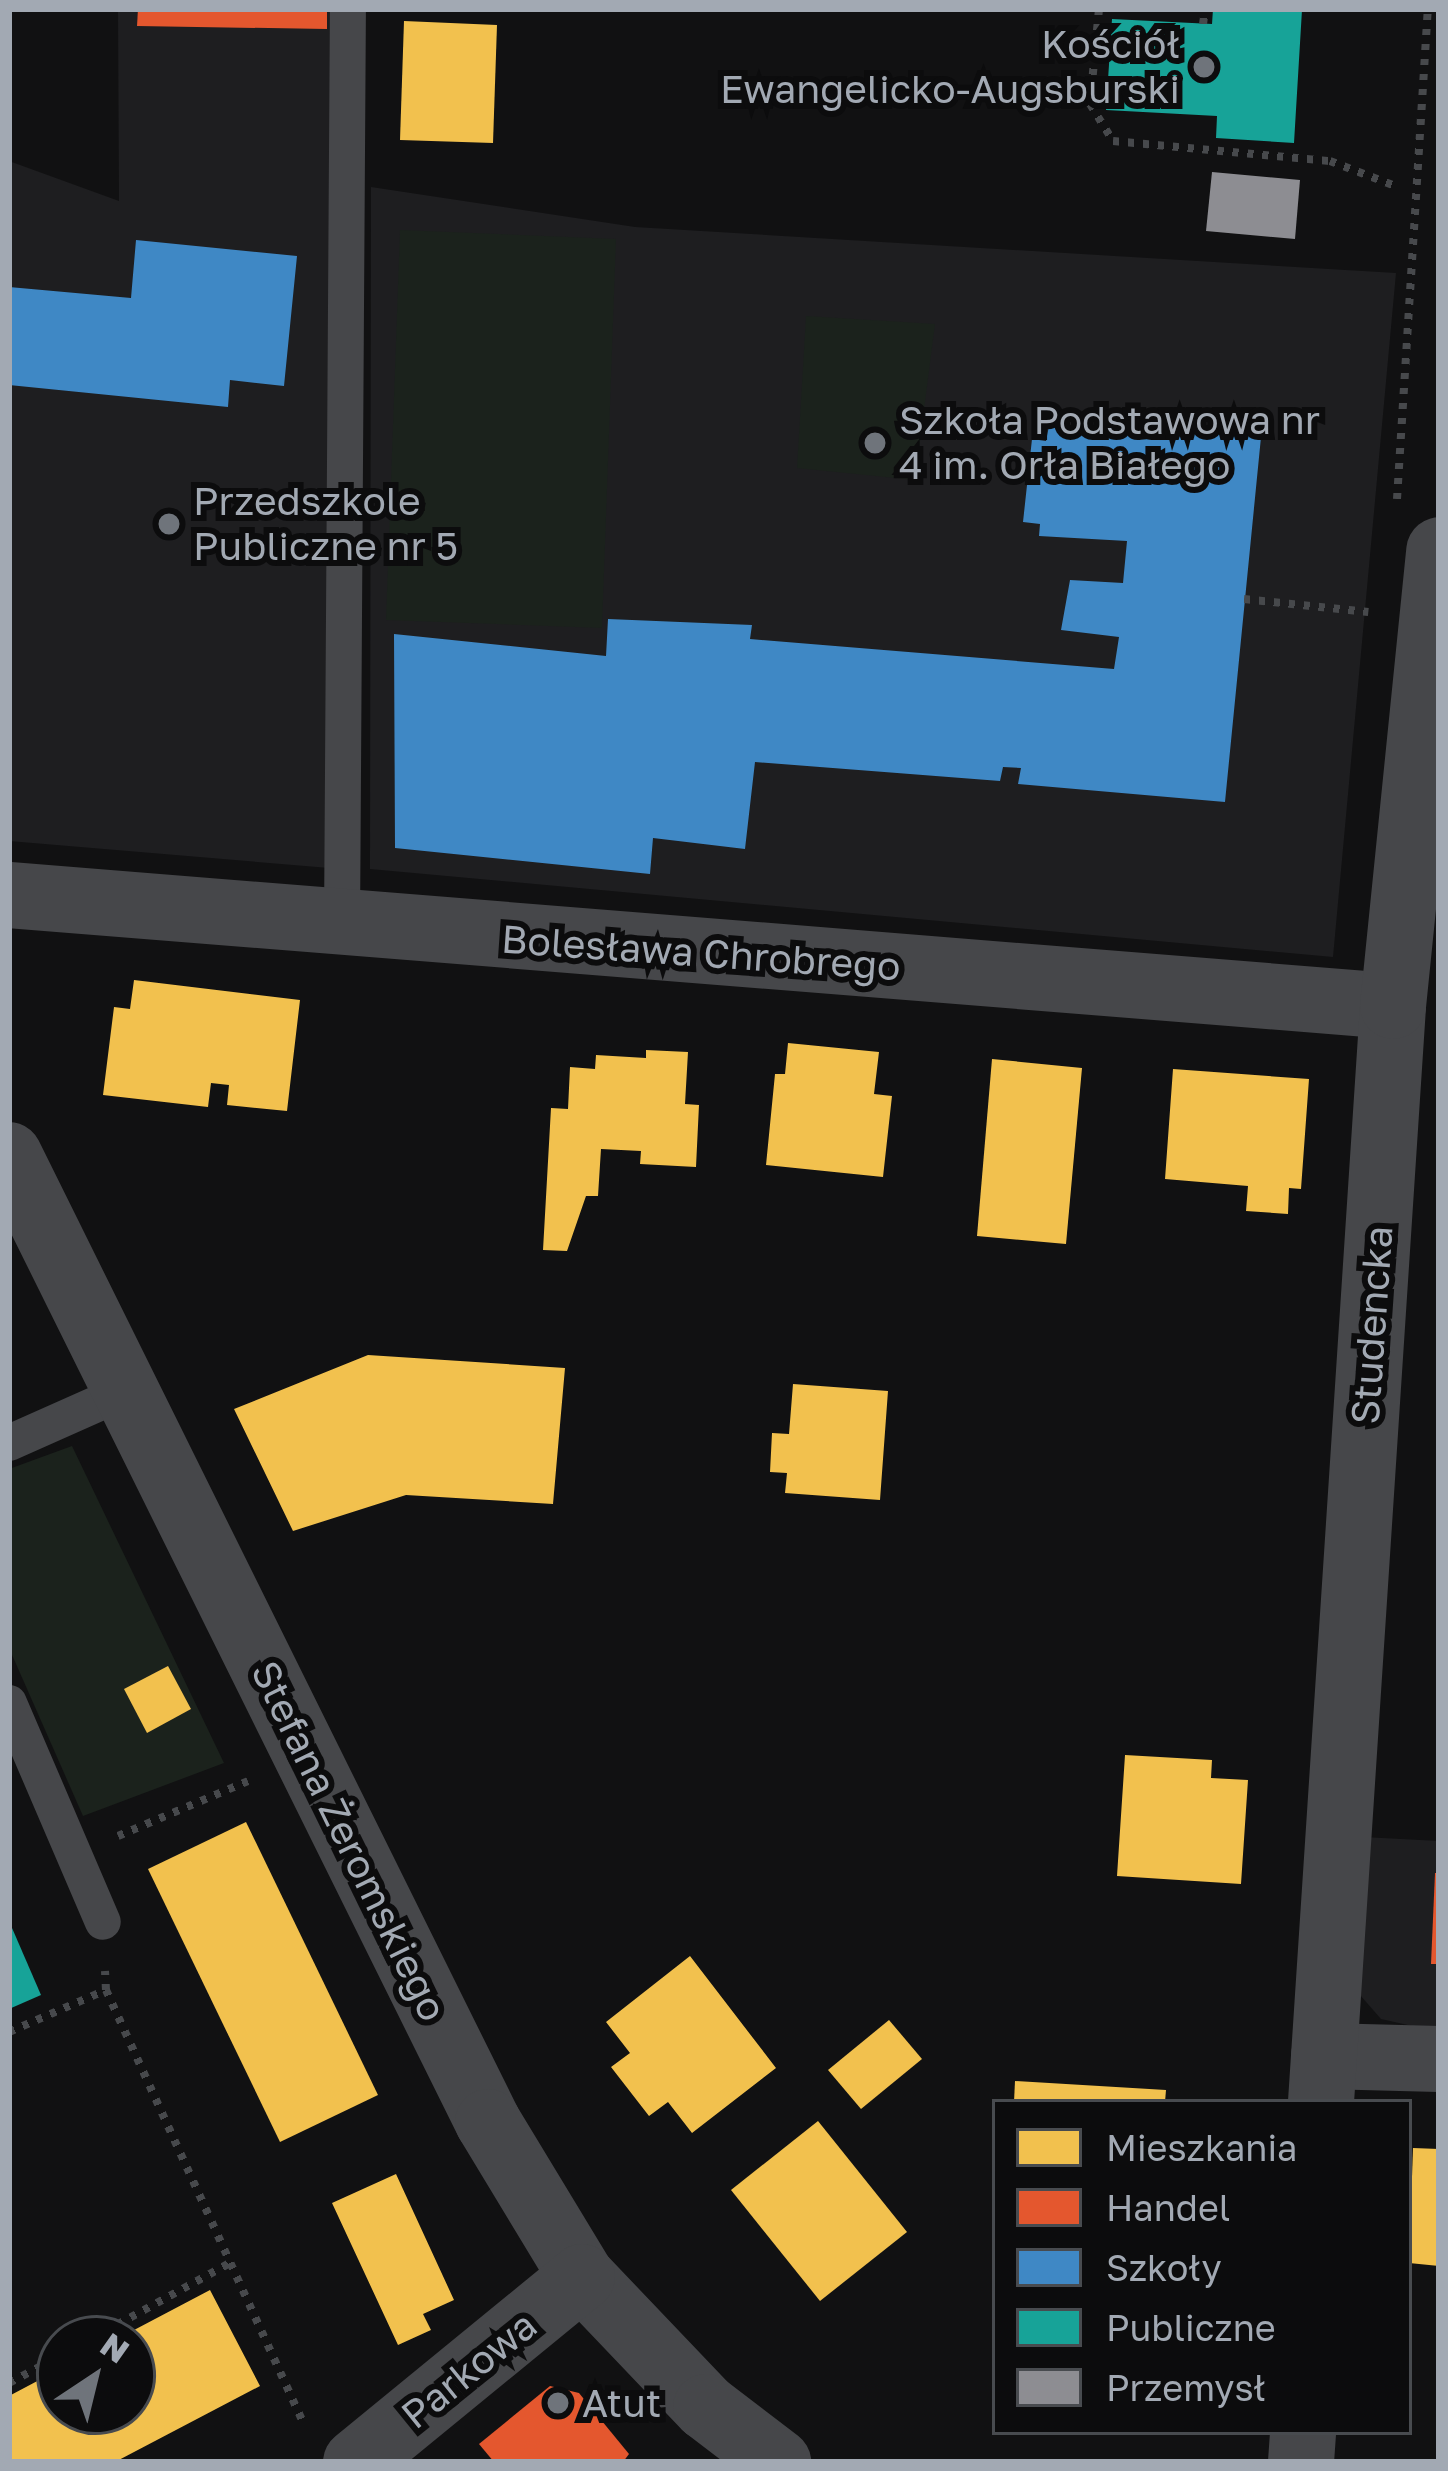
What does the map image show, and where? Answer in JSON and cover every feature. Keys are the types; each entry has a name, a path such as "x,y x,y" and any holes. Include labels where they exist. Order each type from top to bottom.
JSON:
{"street":[{"name":"Studencka","path":"1323,2079 1394,1006 1438,572"},
{"name":"Bolesława Chrobrego","path":"9,895 342,926 1394,1006"},
{"name":"Stefana Żeromskiego","path":"9,1155 488,2122 582,2278 706,2407 778,2462"},
{"path":"1323,2079 1439,2060"},
{"name":"Parkowa","path":"336,2452 582,2278"}],"lane":[{"path":"342,926 348,9"},
{"path":"9,1443 126,1391"},
{"path":"9,1703 103,1922"}],"path":[{"path":"1099,9 1090,104 1113,141 1330,161 1395,186"},
{"path":"1203,24 1204,9"},
{"path":"1244,599 1364,612"},
{"path":"244,1756 265,1799"},
{"path":"74,1855 255,1778"},
{"path":"103,1922 106,1990 230,2263 336,2452"},
{"path":"9,2032 106,1990"},
{"path":"135,2315 230,2263"},
{"path":"9,2384 36,2369"}],"shaded area":[{"name":"Przedszkole Publiczne nr 5","path":"118,9 334,9 329,868 9,841 9,161 119,201"},
{"name":"Szkoła Podstawowa nr 4 im. Orła Białego","path":"371,187 635,227 1396,273 1333,957 370,869"},
{"path":"400,230 616,239 602,628 386,620"},
{"path":"806,316 935,324 915,480 797,468"},
{"path":"72,1446 224,1763 83,1816 9,1648 9,1469"},
{"path":"1363,1837 1439,1841 1439,2032 1381,2019 1353,1987"}],"building: Mieszkania":[{"path":"404,21 497,25 493,143 400,140"},
{"path":"134,980 300,1000 287,1111 227,1105 229,1085 211,1083 208,1107 103,1095 114,1007 130,1009"},
{"path":"788,1043 879,1052 874,1094 892,1096 883,1177 766,1165 775,1074 785,1074"},
{"path":"646,1050 688,1052 685,1104 699,1105 696,1167 640,1164 641,1151 601,1149 598,1196 586,1196 567,1251 543,1250 551,1108 568,1109 570,1067 595,1069 596,1055 646,1058"},
{"path":"992,1059 1082,1068 1066,1244 977,1236"},
{"path":"1173,1069 1309,1079 1301,1189 1289,1188 1288,1214 1246,1211 1248,1186 1165,1179"},
{"path":"368,1355 565,1368 553,1504 406,1495 293,1531 234,1409"},
{"path":"793,1384 888,1391 880,1500 785,1493 787,1473 770,1472 772,1433 789,1434"},
{"path":"168,1666 191,1709 147,1733 124,1689"},
{"path":"1125,1755 1212,1760 1211,1778 1248,1780 1241,1884 1117,1876"},
{"path":"246,1822 378,2095 280,2142 148,1869"},
{"path":"690,1956 776,2068 692,2133 668,2102 649,2116 611,2067 630,2053 606,2022"},
{"path":"889,2020 922,2059 861,2109 828,2070"},
{"path":"1015,2081 1166,2090 1165,2099 1014,2099"},
{"path":"818,2121 907,2232 820,2301 731,2190"},
{"path":"1413,2148 1439,2149 1439,2266 1412,2263"},
{"path":"396,2174 454,2300 423,2314 431,2330 398,2345 332,2203"},
{"path":"210,2290 260,2386 115,2462 9,2462 9,2396 36,2382 36,2435 156,2435 156,2318"}],"building: Handel":[{"path":"138,9 327,9 327,29 137,26"},
{"path":"1435,1873 1439,1873 1439,1964 1431,1964"},
{"path":"550,2386 579,2393 629,2454 623,2462 494,2462 479,2444"}],"building: Szkoły":[{"path":"136,240 297,256 284,386 230,380 228,407 9,385 9,287 131,298"},
{"path":"1049,426 1262,427 1225,802 1018,784 1021,768 1003,767 1000,781 755,762 745,849 653,838 650,874 395,848 394,634 606,656 608,619 752,625 750,639 1114,669 1119,637 1061,630 1070,580 1123,583 1127,541 1039,536 1040,524 1023,522 1032,439 1046,441"}],"building: Publiczne":[{"name":"Kościół Ewangelicko-Augsburski","path":"1213,9 1302,10 1294,143 1216,138 1217,116 1106,110 1112,19 1212,24"},
{"path":"9,1921 41,1995 9,2009"}],"building: Przemysł":[{"path":"1212,172 1300,180 1295,239 1206,231"}],"place":[{"name":"Kościół Ewangelicko-Augsburski","path":"1204,67"},
{"name":"Szkoła Podstawowa nr 4 im. Orła Białego","path":"875,443"},
{"name":"Przedszkole Publiczne nr 5","path":"169,524"},
{"name":"Atut","path":"558,2403"}]}
